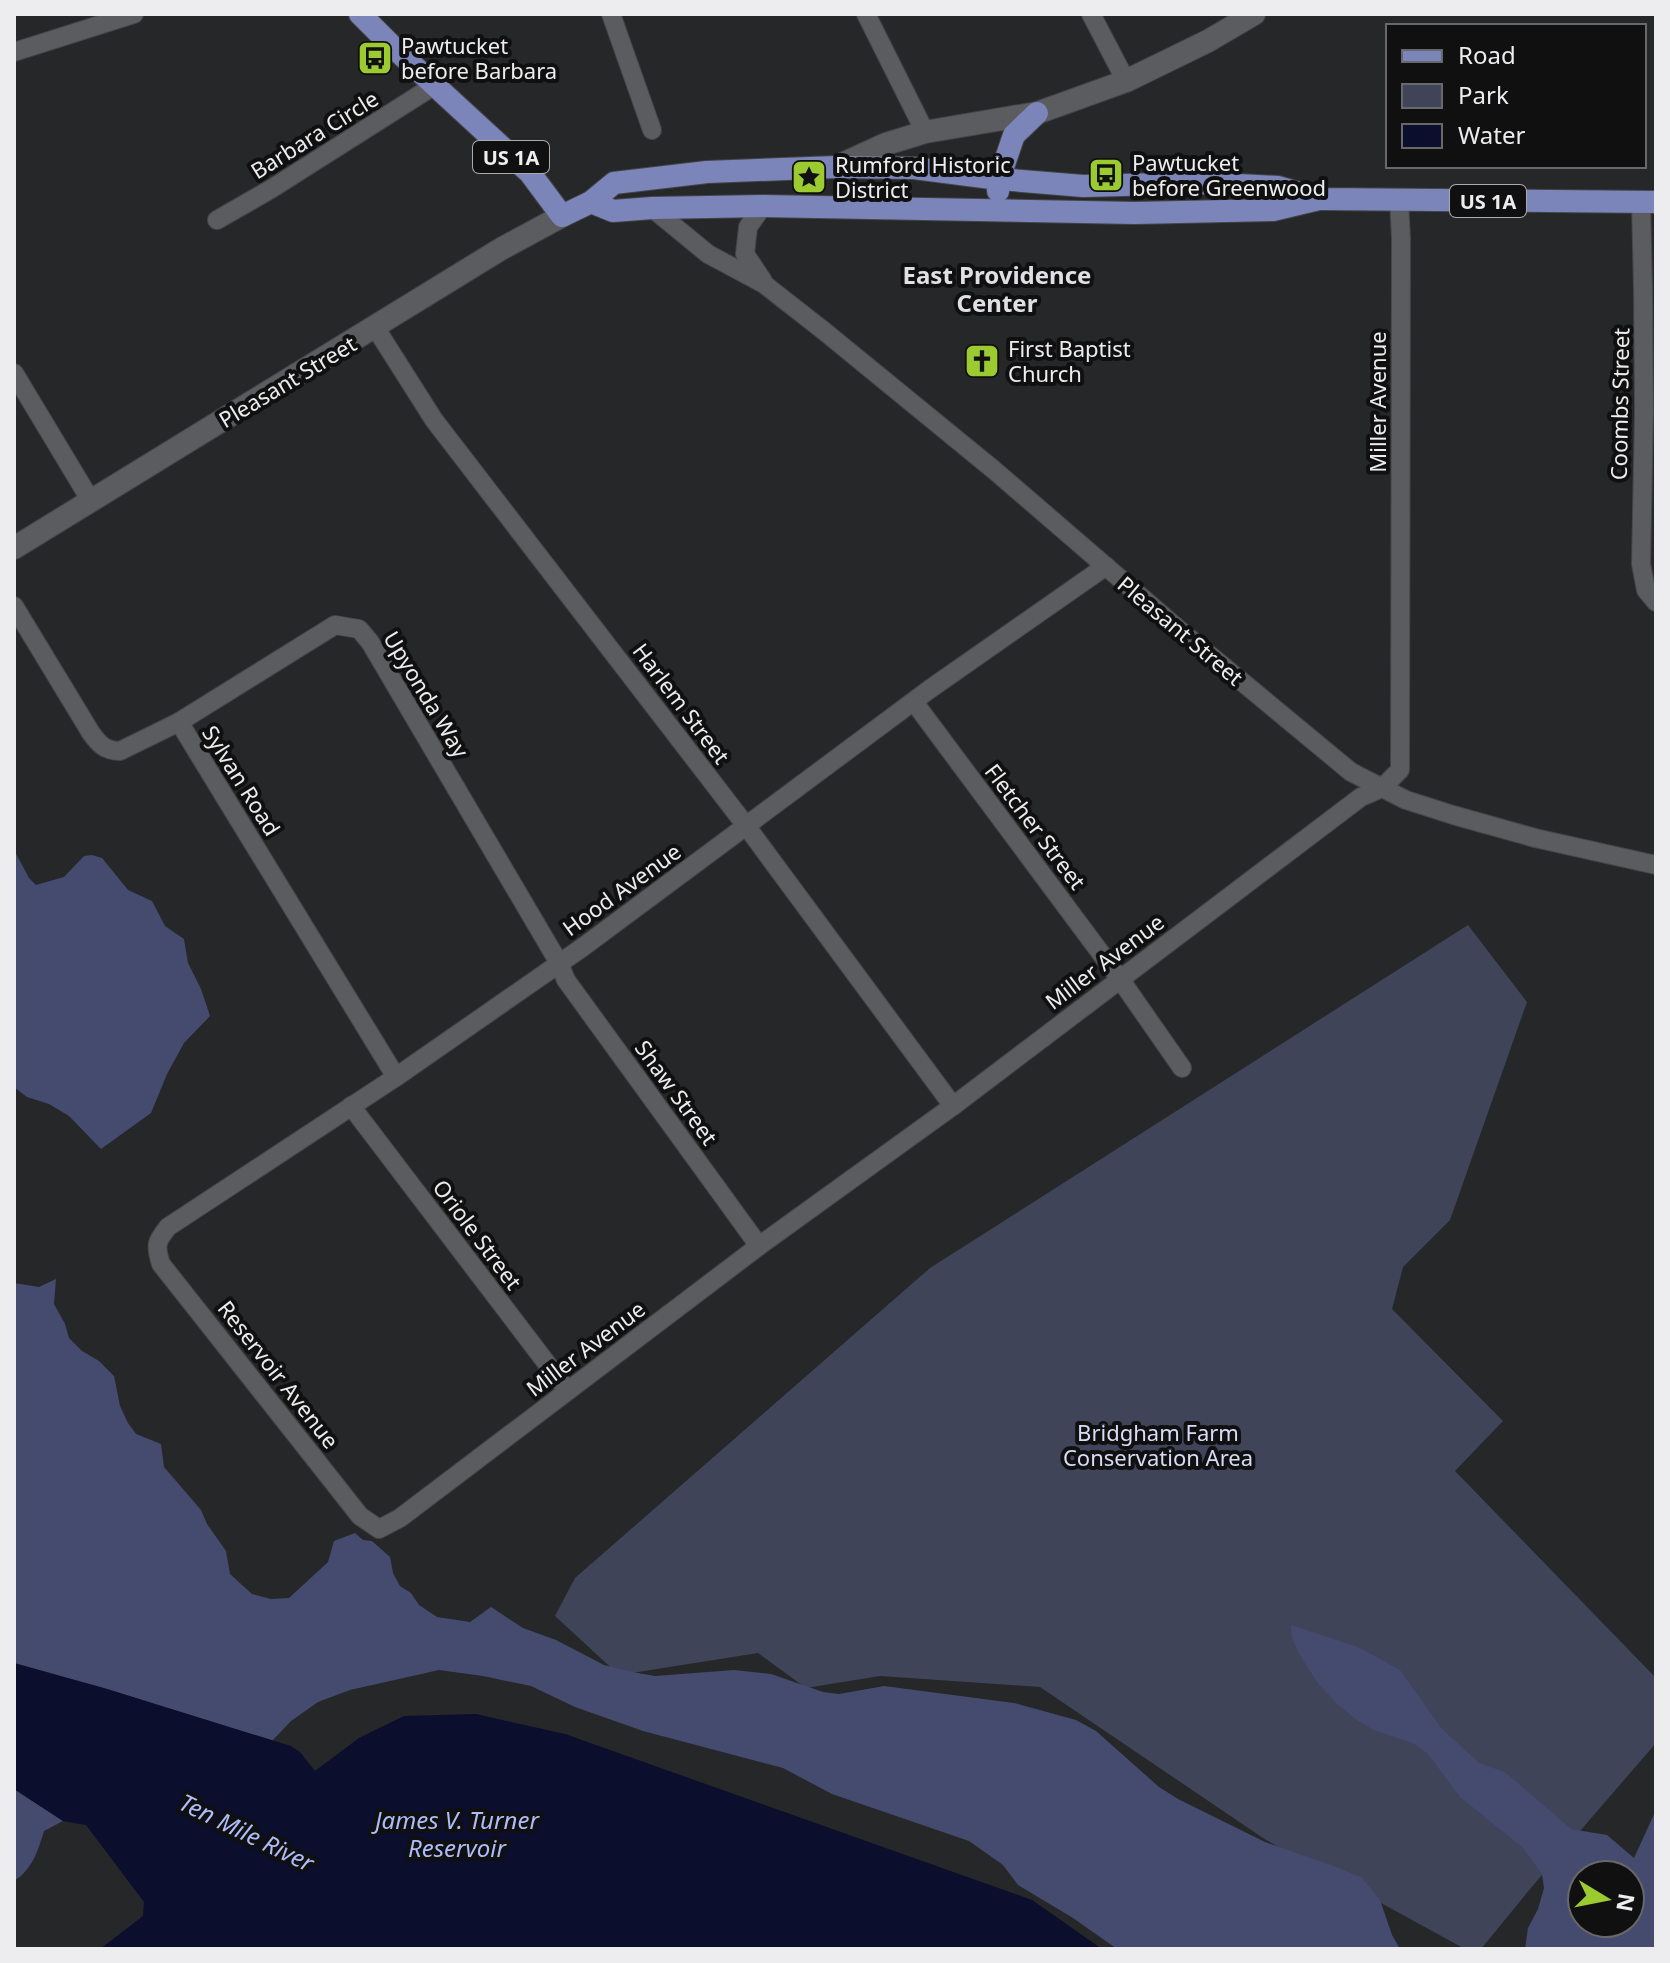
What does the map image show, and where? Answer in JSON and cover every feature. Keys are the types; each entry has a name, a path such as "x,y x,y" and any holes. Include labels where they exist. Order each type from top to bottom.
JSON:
{"main road":[{"name":"US 1A","path":"360,14 530,173 562,216 591,202 614,183 707,172 836,167 914,168 1083,186 1200,183 1278,187 1320,199 1648,202"},
{"path":"836,167 886,144 925,132 1037,113 1126,81 1208,41 1254,14"},
{"path":"996,209 999,179 1014,135 1037,113"},
{"name":"US 1A","path":"591,202 613,211 763,206 1135,213 1273,210 1320,199"},
{"name":"Pleasant Street","path":"14,548 501,249 562,216"}],"street":[{"path":"14,52 134,14"},
{"path":"611,14 652,130"},
{"path":"866,14 925,132"},
{"path":"1091,14 1126,81"},
{"name":"Barbara Circle","path":"217,220 435,85"},
{"name":"Miller Avenue","path":"379,1529 400,1518 759,1246 953,1106 1361,797 1382,788 1400,770 1399,201"},
{"name":"Coombs Street","path":"1648,202 1641,564 1646,590 1656,602"},
{"name":"Pleasant Street","path":"763,206 748,227 745,254 764,284"},
{"name":"Pleasant Street","path":"652,208 708,254 764,284 970,450 1351,772 1406,800 1522,834 1656,865"},
{"name":"Harlem Street","path":"375,327 434,420 747,827 953,1106"},
{"path":"14,373 91,501"},
{"name":"Hood Avenue","path":"158,1240 168,1227 396,1077 559,963 930,689 1106,566"},
{"name":"Sylvan Road","path":"14,606 100,745 111,751 120,751 179,722 396,1077"},
{"name":"Upyonda Way","path":"179,722 335,625 359,629 370,642 559,963"},
{"name":"Fletcher Street","path":"914,702 1120,979 1182,1068"},
{"name":"Shaw Street","path":"559,963 566,980 759,1246"},
{"name":"Oriole Street","path":"351,1106 567,1390"},
{"name":"Reservoir Avenue","path":"158,1240 161,1264 360,1516 379,1529"}],"green space":[{"name":"Bridgham Farm Conservation Area","path":"1468,925 1527,1002 1450,1220 1403,1267 1392,1309 1503,1421 1455,1471 1656,1678 1656,1743 1481,1949 1465,1949 1266,1840 1040,1687 880,1676 806,1688 758,1653 619,1675 555,1616 575,1578 930,1268"}],"shaded area":[{"path":"14,850 36,885 64,877 84,856 102,858 128,890 152,901 165,926 184,939 188,963 210,1016 184,1043 151,1113 101,1149 69,1116 49,1104 27,1097 14,1087"},
{"path":"56,1279 54,1304 69,1338 114,1376 120,1406 128,1423 136,1434 161,1444 164,1467 201,1510 226,1551 230,1574 252,1594 271,1599 289,1598 328,1562 334,1541 355,1533 363,1540 372,1541 390,1557 400,1586 437,1617 470,1622 491,1607 523,1628 556,1640 604,1665 655,1676 734,1670 771,1674 823,1692 839,1694 884,1686 1014,1703 1076,1720 1096,1731 1159,1787 1178,1799 1265,1842 1362,1878 1380,1900 1400,1949 1117,1949 1018,1885 1003,1865 969,1841 832,1794 783,1768 643,1731 575,1707 531,1686 483,1676 439,1670 350,1690 318,1702 291,1721 272,1741 14,1663 14,1283 39,1287"},
{"path":"1291,1625 1358,1647 1400,1670 1442,1729 1479,1763 1505,1772 1571,1829 1607,1835 1634,1858 1656,1810 1656,1949 1525,1949 1528,1928 1544,1888 1542,1874 1522,1847 1460,1797 1428,1754 1415,1744 1374,1730 1336,1703 1317,1682 1298,1652"},
{"path":"14,1789 63,1821 44,1831 30,1866 14,1881"}],"water":[{"name":"James V. Turner Reservoir","path":"14,1663 291,1746 315,1771 359,1738 404,1716 476,1714 565,1734 1032,1900 1102,1949 100,1949 143,1916 144,1902 86,1825 63,1821 14,1789"}],"place":[{"name":"Pawtucket before Barbara","path":"375,58"},
{"name":"Pawtucket before Greenwood","path":"1106,175"},
{"name":"Rumford Historic District","path":"809,177"},
{"name":"First Baptist Church","path":"982,361"}],"district":[{"name":"East Providence Center","path":"997,288"}],"water label":[{"name":"Ten Mile River","path":"247,1832"}]}
